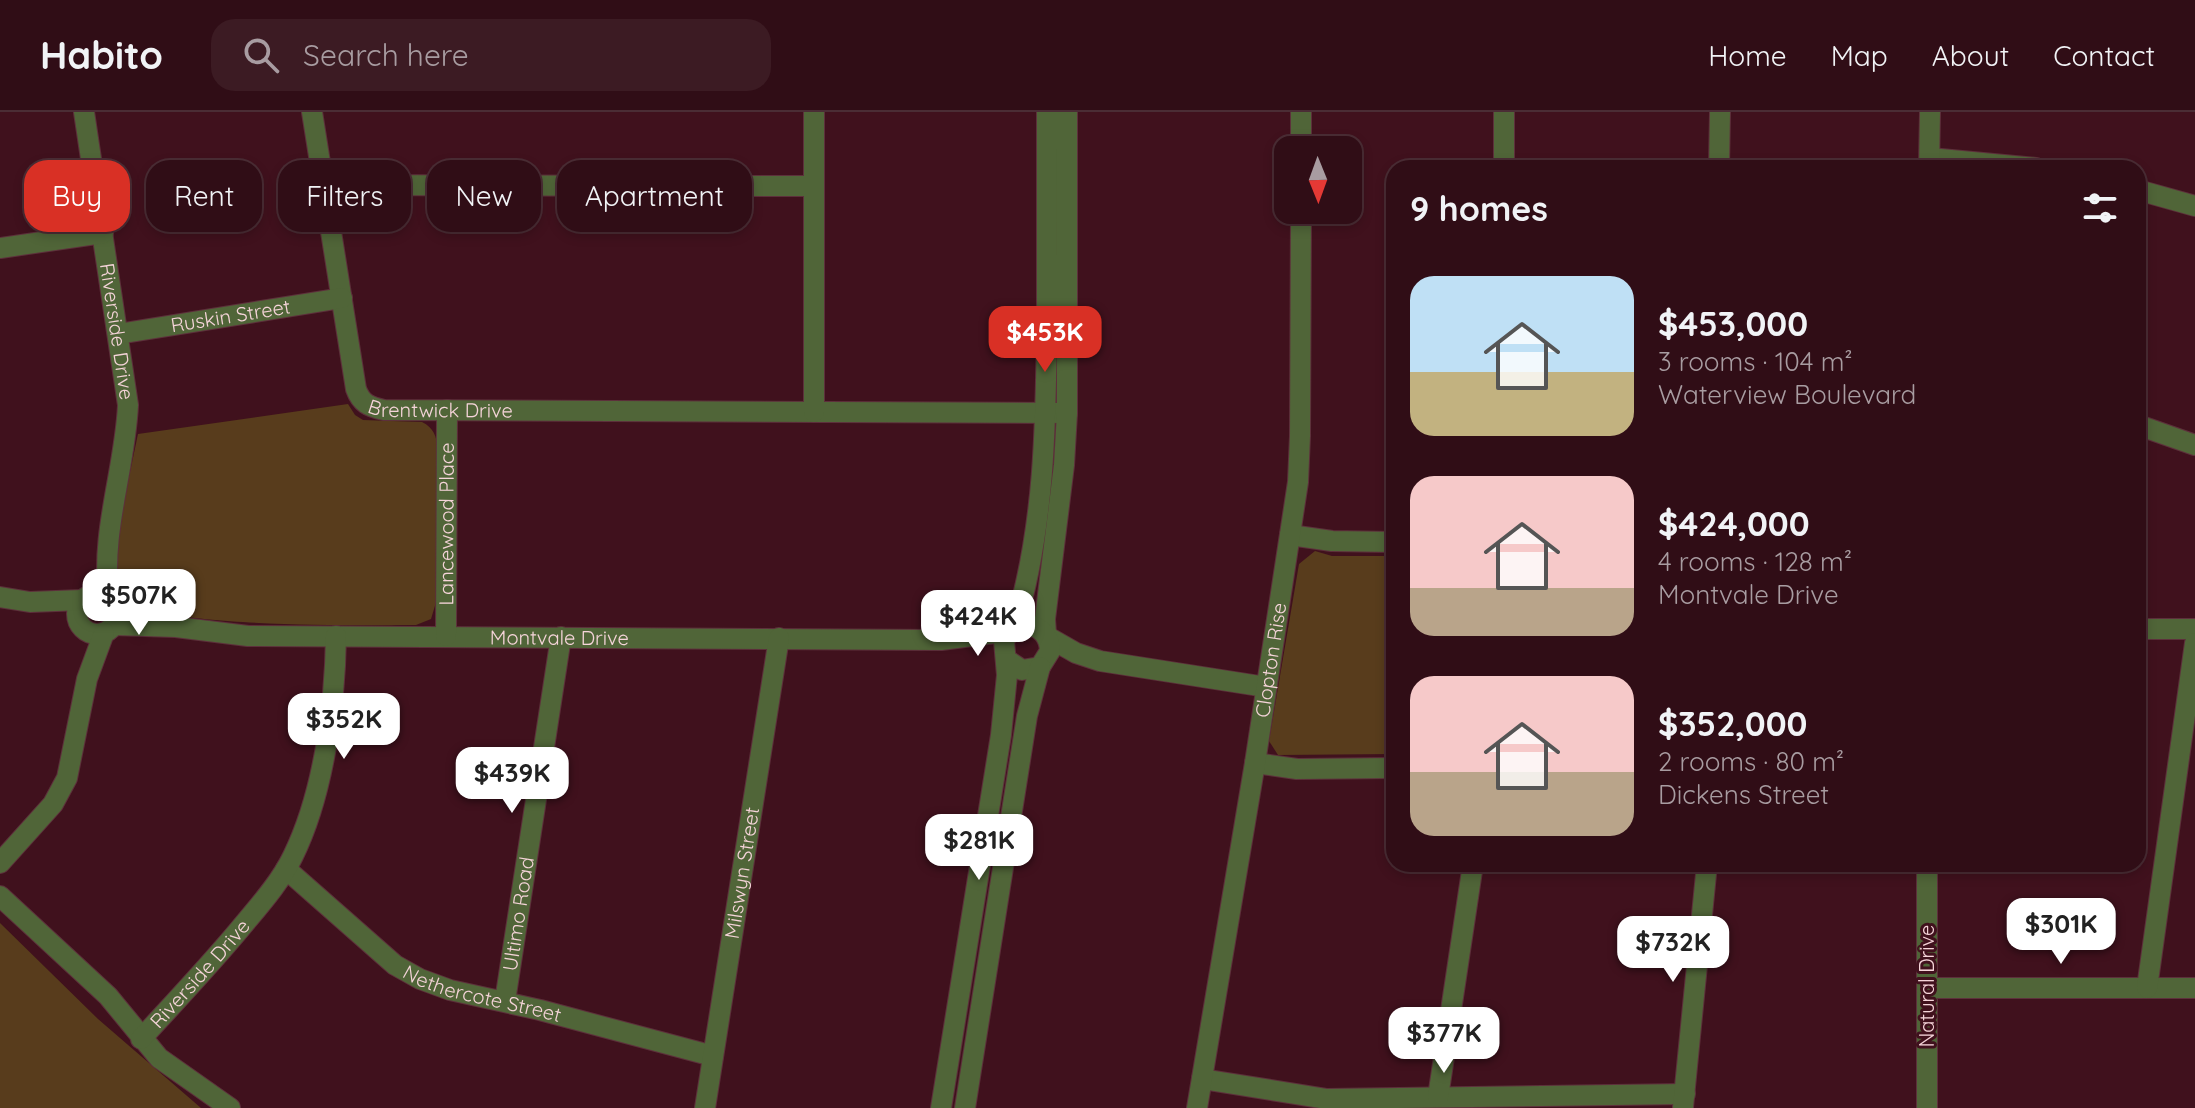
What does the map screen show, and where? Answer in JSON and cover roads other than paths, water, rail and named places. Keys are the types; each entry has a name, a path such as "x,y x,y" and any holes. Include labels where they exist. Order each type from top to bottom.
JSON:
{"street":[{"name":"Riverside Drive","path":"0,863 61,791 73,757 87,679 111,616 107,551 127,420 126,389 84,112"},
{"name":"Brentwick Drive","path":"312,112 319,160"},
{"path":"814,112 814,412"},
{"path":"1047,112 1057,156"},
{"path":"965,1108 1027,716 1042,666 1050,651 1046,605 1064,465 1056,413 1057,156 1067,112"},
{"path":"1301,112 1301,136"},
{"path":"1504,112 1504,160"},
{"path":"1719,160 1720,112"},
{"path":"1930,112 1930,160"},
{"path":"411,185 814,186"},
{"path":"2146,192 2195,206"},
{"name":"Clopton Rise","path":"1197,1108 1298,482 1301,224"},
{"name":"Brentwick Drive","path":"331,232 356,389 364,403 384,410 1056,413"},
{"path":"0,248 103,233"},
{"name":"Ruskin Street","path":"118,334 342,298"},
{"name":"Lancewood Place","path":"446,636 447,410"},
{"path":"941,1108 1001,735 1006,659 1004,641 1013,629 1029,571 1042,476 1056,413"},
{"path":"2146,428 2195,445"},
{"path":"1290,535 1332,541 1386,542"},
{"name":"Riverside Drive","path":"85,598 107,551"},
{"path":"0,597 30,602 99,594 111,616 93,634 81,625 30,602"},
{"path":"81,625 77,611 85,598"},
{"name":"Montvale Drive","path":"111,616 248,636 941,640 1013,629"},
{"name":"Riverside Drive","path":"81,625 87,679"},
{"path":"1013,629 1031,625 1076,653 1100,661 1266,687"},
{"path":"2146,629 2195,629"},
{"name":"Riverside Drive","path":"141,1039 217,956 286,869 307,823 322,763 336,672 336,636"},
{"name":"Ultimo Road","path":"505,1001 561,637"},
{"name":"Milswyn Street","path":"705,1108 779,638"},
{"name":"Montvale Drive","path":"941,640 985,650 1006,659"},
{"path":"2147,988 2195,643"},
{"path":"1006,659 1022,670 1100,661"},
{"path":"1255,763 1297,769 1386,768"},
{"name":"Nethercote Street","path":"286,869 395,965 420,979 450,990 505,1001 713,1056"},
{"path":"1438,1097 1472,872"},
{"path":"1202,1079 1327,1099 1438,1097 1684,1101 1706,872"},
{"name":"Natural Drive","path":"1927,872 1927,1108"},
{"name":"Riverside Drive","path":"0,896 108,996 159,1058 230,1108"},
{"path":"968,946 990,949"},
{"path":"1927,988 2195,988"}]}
